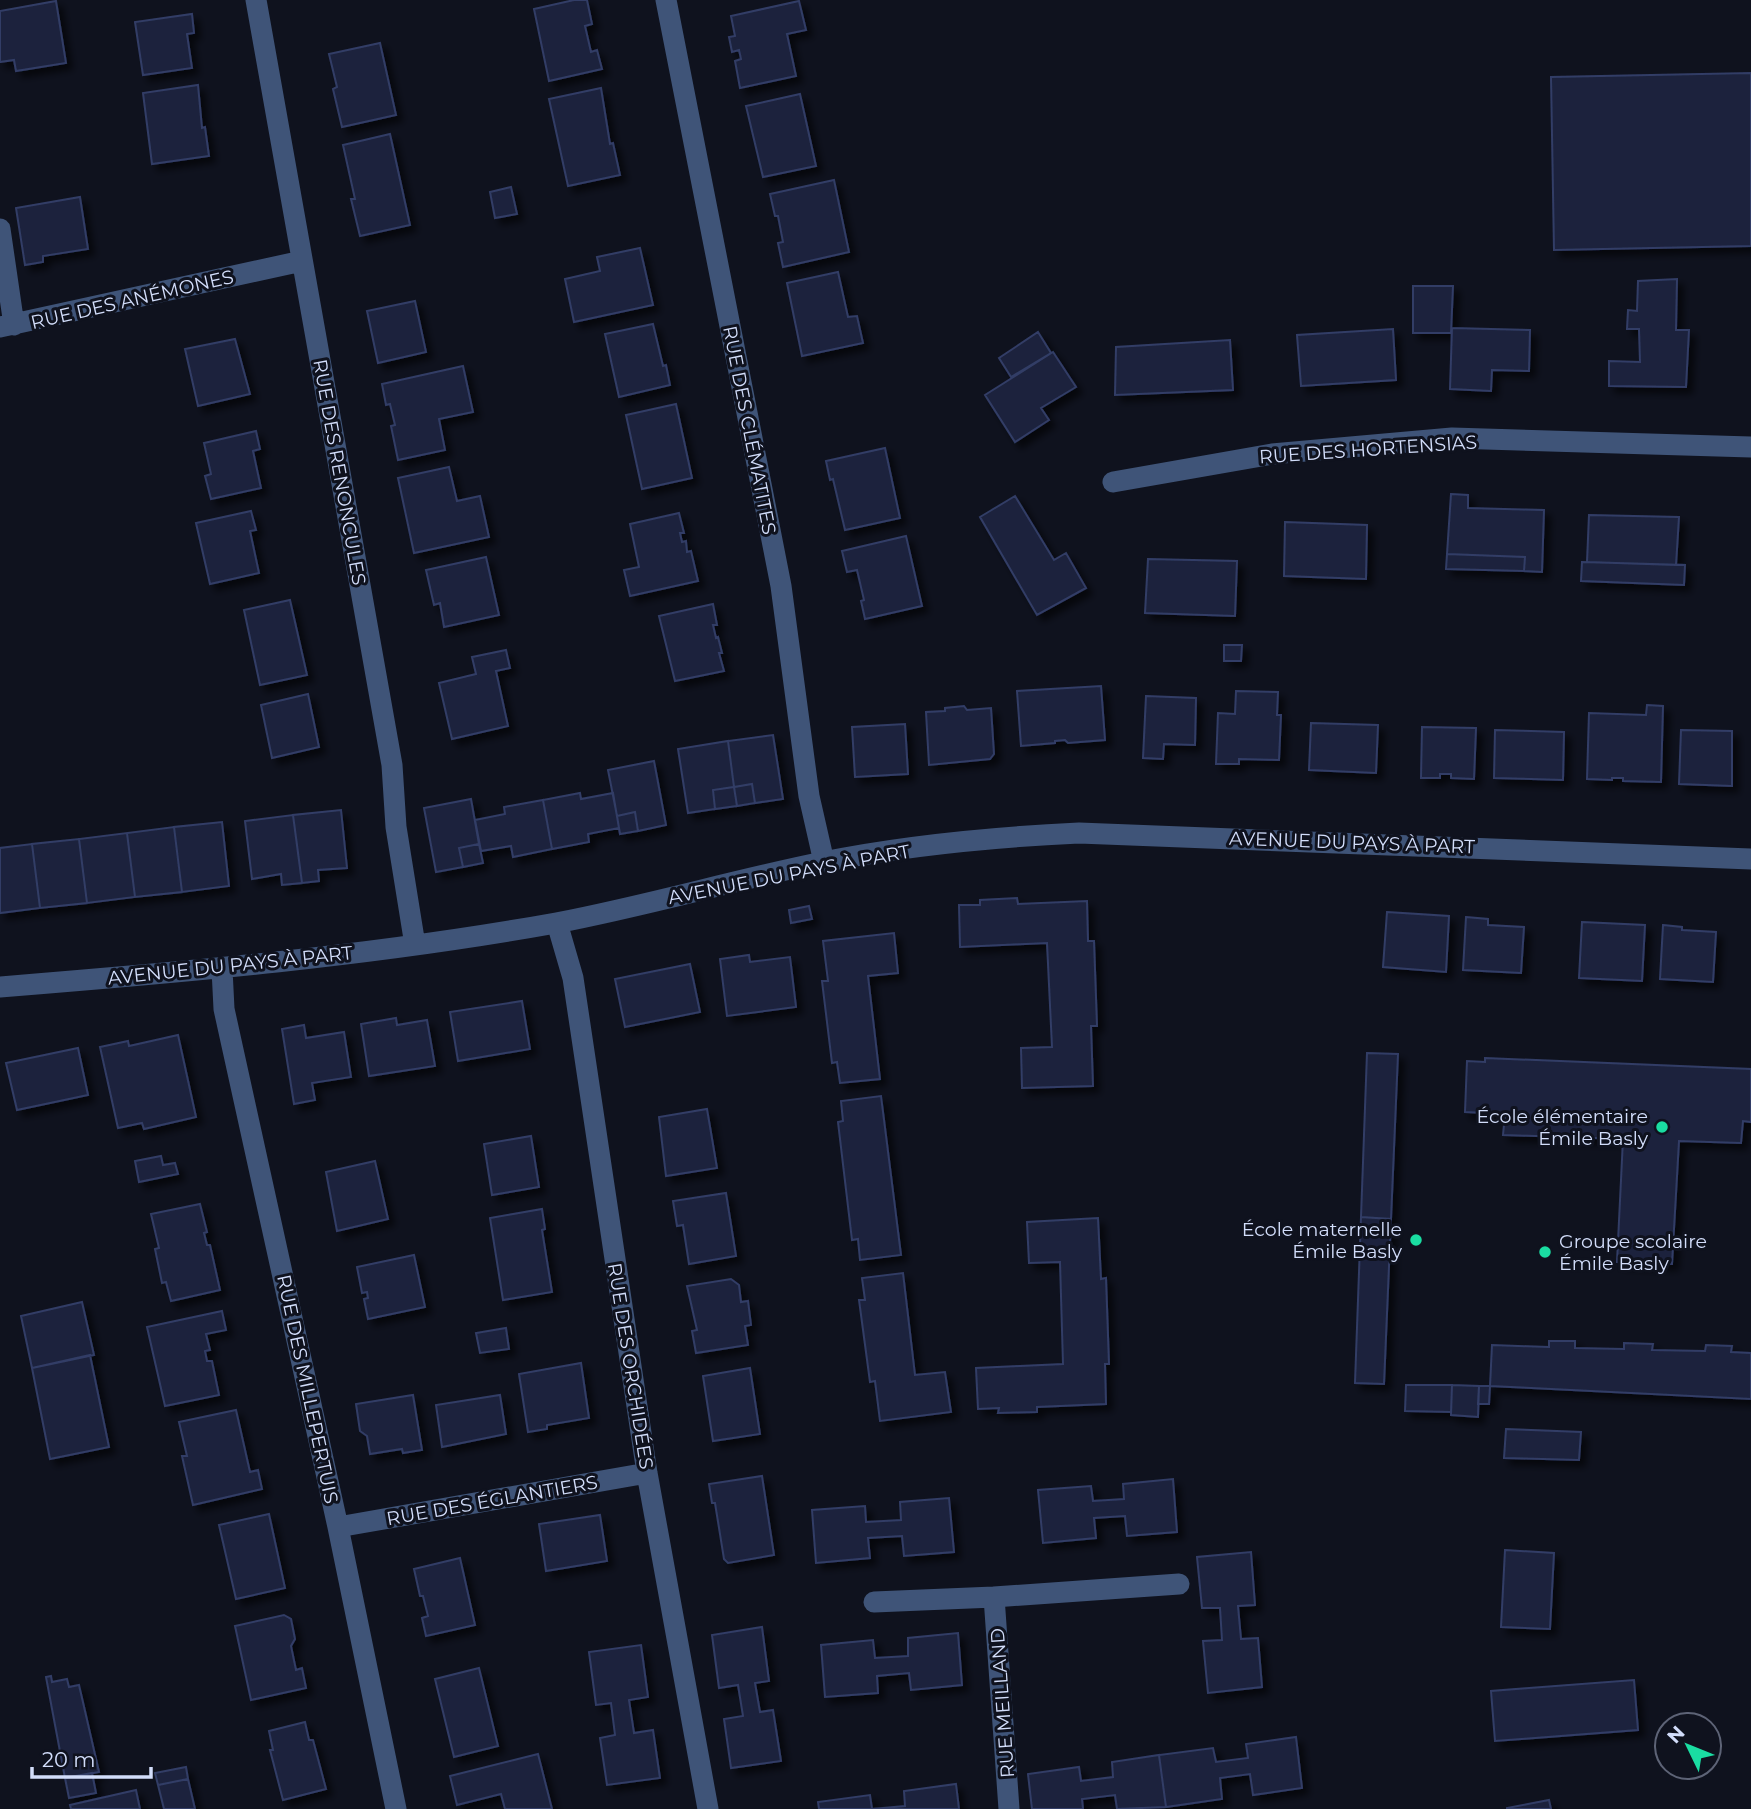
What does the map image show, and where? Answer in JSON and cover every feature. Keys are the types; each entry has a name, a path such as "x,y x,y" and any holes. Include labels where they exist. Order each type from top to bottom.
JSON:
{"street":[{"name":"RUE DES RENONCULES","path":"256,0 392,765 396,827 415,945"},
{"name":"RUE DES CLÉMATITES","path":"666,0 781,586 809,796 824,862"},
{"name":"RUE DES ANÉMONES","path":"0,229 7,326 302,261"},
{"name":"RUE DES HORTENSIAS","path":"1113,482 1272,454 1452,438 1751,447"},
{"name":"AVENUE DU PAYS À PART","path":"0,987 222,969 415,945 557,923 824,862 992,837 1079,833 1751,859"},
{"name":"RUE DES ORCHIDÉES","path":"557,923 573,978 647,1473 708,1809"},
{"name":"RUE DES MILLEPERTUIS","path":"222,969 224,1009 397,1809"},
{"name":"RUE DES ÉGLANTIERS","path":"338,1527 647,1473"},
{"path":"874,1602 995,1597 1179,1584"},
{"name":"RUE MEILLAND","path":"995,1597 1009,1809"}],"building":[{"path":"574,0 587,0 592,24 585,26 591,52 597,50 602,69 549,81 534,9"},
{"path":"56,1 66,63 16,71 14,60 0,62 0,11"},
{"path":"799,1 806,30 787,34 796,76 740,88 735,61 741,59 739,50 732,52 729,37 735,36 731,16"},
{"path":"192,14 194,33 187,34 192,68 143,75 135,22"},
{"path":"380,43 396,115 342,127 333,89 337,87 329,54"},
{"path":"1751,73 1751,246 1554,250 1551,77"},
{"path":"198,85 202,128 205,127 209,156 152,164 143,93"},
{"path":"601,88 610,144 613,143 620,175 568,186 549,99"},
{"path":"800,94 816,166 763,177 746,106"},
{"path":"390,134 410,225 360,236 343,145"},
{"path":"834,180 849,252 783,267 778,243 783,242 770,194"},
{"path":"511,187 517,214 495,218 490,192"},
{"path":"80,197 88,249 43,256 43,262 25,265 16,208"},
{"path":"640,248 653,305 574,322 565,279 600,271 597,257"},
{"path":"838,272 848,317 857,316 863,343 802,356 787,283"},
{"path":"1677,279 1676,330 1689,330 1686,387 1609,386 1609,361 1640,362 1639,329 1627,329 1628,310 1637,311 1638,281"},
{"path":"1413,286 1453,286 1451,333 1413,333"},
{"path":"415,301 426,352 378,363 367,311"},
{"path":"653,324 670,385 619,397 605,334"},
{"path":"1452,328 1530,330 1529,371 1492,370 1491,391 1450,389"},
{"path":"1393,329 1396,380 1301,386 1297,335"},
{"path":"1038,332 1051,353 1011,377 999,358"},
{"path":"235,339 250,394 198,406 185,349"},
{"path":"1230,340 1233,390 1115,395 1116,347"},
{"path":"1053,352 1076,387 1041,408 1049,420 1015,442 985,395"},
{"path":"463,366 473,412 439,419 445,450 398,460 391,426 395,425 390,404 386,405 382,384"},
{"path":"676,404 692,478 642,489 626,415"},
{"path":"256,431 260,449 253,451 261,488 211,499 205,476 211,474 204,443"},
{"path":"885,448 900,518 845,530 826,461"},
{"path":"449,467 457,501 480,496 489,537 414,553 398,478"},
{"path":"1451,494 1468,495 1468,508 1544,510 1542,572 1524,571 1525,557 1447,554"},
{"path":"1015,496 1054,560 1066,553 1086,588 1037,615 980,517"},
{"path":"251,511 256,530 250,531 259,573 210,584 196,523"},
{"path":"679,513 684,533 680,533 682,542 686,541 687,552 691,551 698,581 630,596 624,570 639,567 630,524"},
{"path":"1589,515 1679,517 1676,565 1587,562"},
{"path":"1285,522 1367,525 1366,579 1284,576"},
{"path":"906,536 922,606 865,619 857,570 847,572 842,551"},
{"path":"1447,554 1525,557 1524,571 1446,569"},
{"path":"486,557 499,615 444,627 440,603 434,605 426,570"},
{"path":"1148,559 1237,561 1235,616 1145,613"},
{"path":"1582,562 1685,565 1684,585 1581,581"},
{"path":"290,600 307,675 260,685 244,610"},
{"path":"713,604 717,625 713,625 722,653 719,653 724,671 675,681 659,616"},
{"path":"1224,645 1242,645 1241,661 1224,661"},
{"path":"506,650 510,668 496,671 508,726 452,739 439,683 476,674 472,657"},
{"path":"1101,686 1105,740 1068,743 1065,740 1021,746 1017,691"},
{"path":"1236,691 1278,692 1277,715 1281,715 1279,760 1239,759 1239,764 1216,764 1218,713 1235,714"},
{"path":"308,694 319,747 272,758 261,705"},
{"path":"1146,696 1196,698 1195,745 1164,744 1163,759 1143,758"},
{"path":"1647,705 1663,706 1661,782 1623,781 1623,778 1587,779 1589,713 1646,715"},
{"path":"964,706 967,710 991,708 994,754 990,759 929,765 926,712"},
{"path":"1311,723 1378,725 1376,773 1309,770"},
{"path":"905,724 908,774 855,777 852,727"},
{"path":"1422,727 1476,728 1474,779 1451,778 1451,774 1440,774 1440,778 1421,778"},
{"path":"1495,730 1564,732 1563,780 1494,778"},
{"path":"1681,730 1732,731 1732,786 1679,784"},
{"path":"773,735 783,799 755,803 752,784 734,787 728,741"},
{"path":"728,741 734,787 713,790 715,809 688,813 678,749"},
{"path":"654,761 666,825 638,831 635,812 617,816 608,770"},
{"path":"752,784 755,803 737,806 734,787"},
{"path":"734,787 737,806 715,809 713,790"},
{"path":"580,793 581,799 613,793 619,828 588,834 589,842 552,849 543,800"},
{"path":"471,799 479,844 459,848 463,867 436,872 424,808"},
{"path":"543,800 552,849 513,857 511,846 481,851 475,820 505,814 504,807"},
{"path":"341,810 347,868 318,870 319,881 302,883 293,815"},
{"path":"635,812 638,831 620,834 617,816"},
{"path":"293,815 302,883 282,885 281,874 252,879 245,821"},
{"path":"222,822 229,886 182,892 174,827"},
{"path":"174,827 182,892 135,897 127,833"},
{"path":"127,833 135,897 87,903 79,839"},
{"path":"79,839 87,903 40,908 32,844"},
{"path":"32,844 40,908 0,913 0,848"},
{"path":"479,844 483,863 463,867 459,848"},
{"path":"1017,898 1018,904 1087,901 1088,941 1094,941 1097,1026 1091,1026 1093,1086 1022,1088 1021,1048 1052,1047 1047,943 960,947 959,905 980,905 980,900"},
{"path":"809,906 812,919 791,923 789,910"},
{"path":"1387,912 1449,916 1446,972 1383,967"},
{"path":"1466,917 1488,919 1488,925 1524,927 1521,973 1463,970"},
{"path":"1582,922 1645,925 1642,981 1579,978"},
{"path":"1663,925 1682,927 1682,930 1716,932 1713,982 1660,979"},
{"path":"894,933 898,973 868,976 880,1079 840,1083 837,1062 832,1063 822,981 828,981 823,941"},
{"path":"749,955 750,962 790,957 796,1007 727,1016 720,959"},
{"path":"690,964 700,1012 625,1027 615,979"},
{"path":"522,1001 530,1049 458,1061 450,1012"},
{"path":"396,1018 397,1025 427,1020 435,1066 369,1076 361,1024"},
{"path":"304,1025 306,1038 344,1032 351,1077 312,1083 315,1100 294,1104 282,1029"},
{"path":"178,1035 196,1117 144,1129 142,1123 118,1128 100,1047 128,1041 129,1046"},
{"path":"78,1048 88,1095 17,1110 6,1063"},
{"path":"1367,1053 1398,1054 1391,1219 1361,1217"},
{"path":"1485,1058 1751,1069 1751,1122 1743,1121 1741,1143 1679,1141 1672,1264 1617,1262 1623,1139 1503,1135 1505,1114 1465,1112 1467,1061 1485,1062"},
{"path":"881,1096 901,1255 860,1260 858,1239 852,1240 838,1122 843,1121 841,1101"},
{"path":"707,1109 717,1168 666,1176 659,1117"},
{"path":"531,1136 539,1187 492,1195 484,1144"},
{"path":"161,1156 163,1165 175,1163 178,1174 139,1182 135,1161"},
{"path":"375,1161 388,1219 337,1231 326,1172"},
{"path":"726,1193 736,1256 689,1264 683,1225 677,1226 673,1201"},
{"path":"200,1204 207,1232 204,1233 207,1245 210,1245 220,1290 171,1301 166,1282 162,1283 155,1249 159,1248 151,1214"},
{"path":"542,1209 545,1229 542,1230 552,1292 503,1300 490,1218"},
{"path":"1361,1217 1391,1219 1384,1384 1355,1383"},
{"path":"1098,1218 1101,1279 1106,1278 1109,1364 1105,1364 1106,1404 1037,1407 1037,1412 998,1413 999,1408 978,1409 976,1368 1063,1364 1060,1262 1029,1263 1027,1222"},
{"path":"414,1255 425,1307 368,1319 364,1299 368,1298 367,1292 362,1293 357,1267"},
{"path":"903,1273 915,1375 945,1372 951,1412 880,1421 875,1381 870,1382 859,1300 865,1300 862,1278"},
{"path":"731,1279 739,1285 741,1302 748,1301 751,1325 745,1326 748,1345 696,1353 692,1331 697,1330 687,1286"},
{"path":"82,1302 94,1355 32,1368 21,1316"},
{"path":"222,1311 226,1330 206,1334 210,1350 205,1351 207,1361 212,1361 219,1395 165,1406 147,1327"},
{"path":"506,1328 509,1349 480,1353 476,1333"},
{"path":"1549,1341 1575,1341 1575,1348 1624,1349 1624,1343 1653,1344 1652,1350 1705,1351 1706,1345 1732,1346 1731,1352 1751,1353 1751,1399 1490,1386 1492,1345 1549,1347"},
{"path":"90,1355 109,1447 50,1459 32,1368"},
{"path":"581,1363 589,1418 547,1425 547,1429 528,1432 519,1374"},
{"path":"750,1368 760,1434 713,1441 703,1376"},
{"path":"1406,1385 1452,1385 1451,1412 1405,1411"},
{"path":"1452,1385 1479,1386 1478,1417 1451,1415"},
{"path":"1479,1386 1490,1386 1489,1404 1478,1404"},
{"path":"413,1395 422,1450 403,1453 402,1449 370,1454 367,1436 360,1431 356,1404"},
{"path":"500,1395 506,1434 442,1447 436,1405"},
{"path":"236,1410 250,1472 258,1470 262,1489 193,1505 182,1456 187,1456 179,1422"},
{"path":"1506,1429 1581,1432 1579,1460 1504,1458"},
{"path":"762,1476 774,1555 728,1563 724,1559 715,1503 712,1503 709,1484"},
{"path":"1173,1479 1177,1532 1127,1536 1125,1516 1094,1518 1096,1538 1043,1543 1038,1490 1091,1486 1093,1501 1124,1499 1123,1484"},
{"path":"949,1498 954,1552 904,1556 902,1536 868,1538 870,1558 816,1563 812,1510 865,1506 866,1522 901,1520 900,1502"},
{"path":"269,1514 285,1588 236,1599 219,1525"},
{"path":"600,1515 607,1561 546,1571 539,1524"},
{"path":"1505,1550 1554,1553 1550,1629 1501,1627"},
{"path":"1251,1552 1255,1605 1238,1606 1241,1639 1258,1638 1262,1687 1208,1693 1203,1641 1222,1640 1220,1608 1202,1608 1197,1557"},
{"path":"460,1558 475,1625 426,1636 422,1618 428,1616 414,1569"},
{"path":"284,1615 291,1619 295,1639 291,1646 296,1670 302,1668 306,1688 251,1700 235,1626"},
{"path":"762,1627 769,1681 755,1683 760,1712 773,1710 781,1761 731,1768 724,1719 743,1716 738,1685 719,1688 712,1635"},
{"path":"958,1633 962,1685 911,1690 909,1673 877,1676 878,1693 825,1697 821,1645 873,1640 875,1658 908,1656 908,1638"},
{"path":"641,1645 648,1697 629,1700 634,1733 653,1730 660,1778 607,1785 600,1738 615,1735 611,1703 596,1705 589,1652"},
{"path":"479,1668 498,1746 454,1757 435,1679"},
{"path":"51,1676 52,1682 67,1679 69,1687 79,1685 99,1772 65,1778 46,1677"},
{"path":"1634,1680 1638,1730 1495,1741 1491,1691"},
{"path":"305,1722 309,1740 313,1740 326,1789 283,1800 270,1750 273,1750 269,1731"},
{"path":"1296,1737 1302,1788 1253,1795 1250,1774 1220,1778 1222,1799 1166,1807 1159,1755 1213,1748 1216,1762 1248,1758 1246,1744"},
{"path":"538,1754 552,1809 505,1809 501,1794 457,1805 450,1776"},
{"path":"1159,1755 1166,1807 1117,1809 1115,1795 1082,1799 1083,1809 1032,1809 1028,1774 1079,1767 1081,1781 1113,1777 1112,1762"},
{"path":"186,1767 188,1779 158,1785 155,1773"},
{"path":"92,1773 96,1793 69,1798 65,1778"},
{"path":"188,1779 195,1809 164,1809 158,1785"},
{"path":"956,1784 959,1809 872,1809 905,1806 904,1791"},
{"path":"136,1790 140,1809 71,1809 70,1805"},
{"path":"870,1795 872,1809 819,1809 818,1802"},
{"path":"1549,1800 1551,1809 1507,1809 1507,1808"}],"place":[{"name":"École élémentaire Émile Basly","path":"1662,1127"},
{"name":"École maternelle Émile Basly","path":"1416,1240"},
{"name":"Groupe scolaire Émile Basly","path":"1545,1252"}]}
